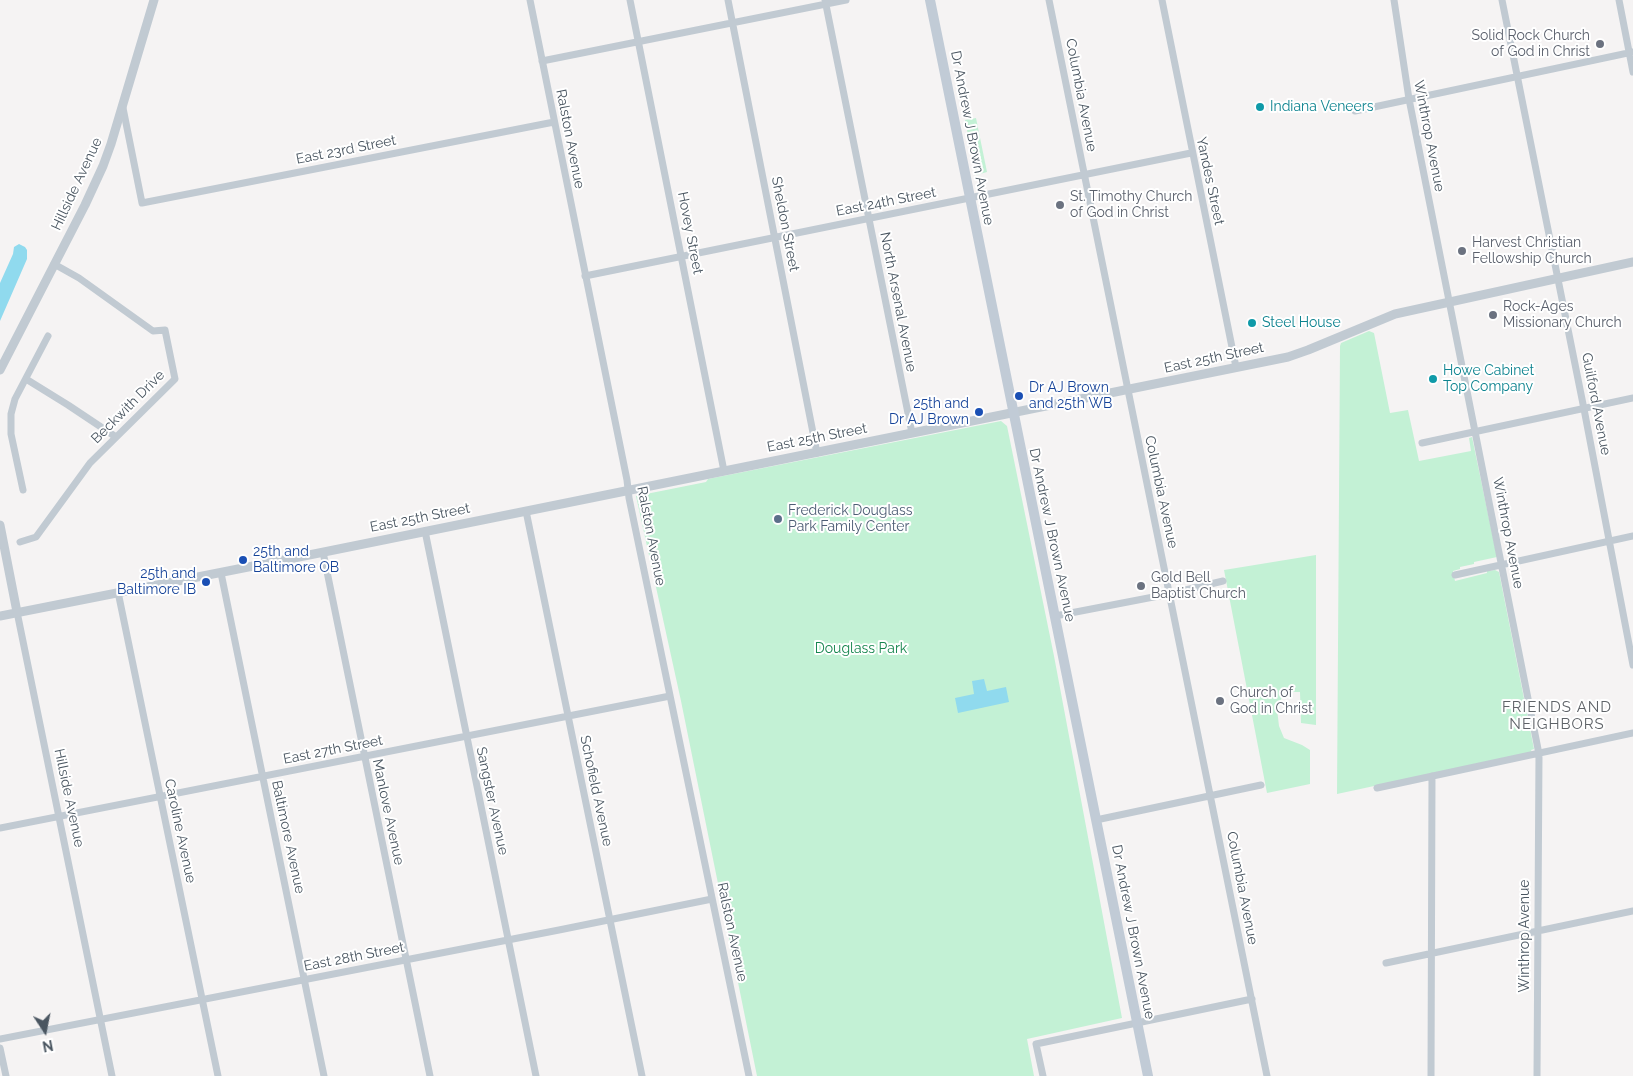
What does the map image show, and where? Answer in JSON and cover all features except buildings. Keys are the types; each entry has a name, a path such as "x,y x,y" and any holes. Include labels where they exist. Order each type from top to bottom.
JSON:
{"main road":[{"name":"Dr Andrew J Brown Avenue","path":"930,0 1148,1076"}],"street":[{"name":"Hillside Avenue","path":"0,370 103,166 123,107 154,0"},
{"name":"Ralston Avenue","path":"530,0 628,491 749,1076"},
{"name":"Hovey Street","path":"630,0 724,471"},
{"name":"Sheldon Street","path":"728,0 817,453"},
{"path":"542,62 825,2 846,0"},
{"name":"Columbia Avenue","path":"1049,0 1267,1076"},
{"name":"Yandes Street","path":"1162,0 1191,153 1236,367"},
{"name":"Winthrop Avenue","path":"1394,0 1409,100 1539,754 1537,1076"},
{"name":"Guilford Avenue","path":"1502,0 1584,409 1633,666"},
{"path":"1619,0 1631,52 1633,72"},
{"name":"North Arsenal Avenue","path":"825,2 912,433"},
{"path":"1355,111 1631,52"},
{"name":"East 23rd Street","path":"123,107 142,203 554,122"},
{"name":"East 24th Street","path":"585,276 1191,153"},
{"name":"East 25th Street","path":"0,616 817,453 1296,354 1395,314 1633,262"},
{"name":"Beckwith Drive","path":"20,542 35,538 39,534 90,463 176,379 165,330 152,331 79,278 54,264"},
{"path":"23,490 10,421 13,406 48,336"},
{"path":"26,379 116,437"},
{"path":"1422,443 1633,398"},
{"name":"Schofield Avenue","path":"526,511 642,1076"},
{"name":"Hillside Avenue","path":"0,525 112,1076"},
{"name":"Sangster Avenue","path":"425,532 536,1076"},
{"path":"1455,575 1633,536"},
{"name":"Manlove Avenue","path":"323,552 430,1076"},
{"name":"Baltimore Avenue","path":"221,573 324,1076"},
{"path":"1054,616 1169,594 1223,581"},
{"name":"Caroline Avenue","path":"118,592 218,1076"},
{"name":"East 27th Street","path":"0,828 670,696"},
{"path":"1377,788 1633,733"},
{"path":"1431,1076 1432,776"},
{"path":"1096,820 1262,785"},
{"name":"East 28th Street","path":"0,1039 610,920 712,898"},
{"path":"1386,963 1633,911"},
{"path":"1043,1076 1036,1044 1252,1000"},
{"path":"0,1048 6,1076"}],"green space":[{"path":"976,118 987,172 976,175 965,120"},
{"path":"1369,331 1374,333 1390,413 1408,410 1419,461 1471,451 1469,438 1472,437 1497,557 1474,562 1474,564 1460,567 1460,569 1453,571 1455,581 1487,573 1487,571 1495,570 1499,572 1534,749 1531,750 1532,752 1337,794 1340,346 1341,343"},
{"name":"Douglass Park","path":"1001,421 1007,426 1054,656 1122,1018 1027,1039 1034,1076 757,1076 681,701 636,496 706,482 708,479"},
{"path":"1316,555 1316,725 1301,723 1300,692 1284,692 1277,709 1279,726 1284,738 1310,750 1310,784 1267,793 1224,570"}],"water":[{"path":"19,244 27,250 27,259 0,321 0,283 13,254 14,247"},
{"path":"984,679 987,691 1006,687 1009,702 958,713 955,698 974,694 972,681"}],"place":[{"name":"Solid Rock Church of God in Christ","path":"1600,44"},
{"name":"Indiana Veneers","path":"1260,107"},
{"name":"St. Timothy Church of God in Christ","path":"1060,205"},
{"name":"Harvest Christian Fellowship Church","path":"1462,251"},
{"name":"Rock-Ages Missionary Church","path":"1493,315"},
{"name":"Steel House","path":"1252,323"},
{"name":"Howe Cabinet Top Company","path":"1433,379"},
{"name":"Dr AJ Brown and 25th WB","path":"1019,396"},
{"name":"25th and Dr AJ Brown","path":"979,412"},
{"name":"Frederick Douglass Park Family Center","path":"778,519"},
{"name":"25th and Baltimore OB","path":"243,560"},
{"name":"25th and Baltimore IB","path":"206,582"},
{"name":"Gold Bell Baptist Church","path":"1141,586"},
{"name":"Church of God in Christ","path":"1220,701"}],"district":[{"name":"FRIENDS AND NEIGHBORS","path":"1557,716"}]}
